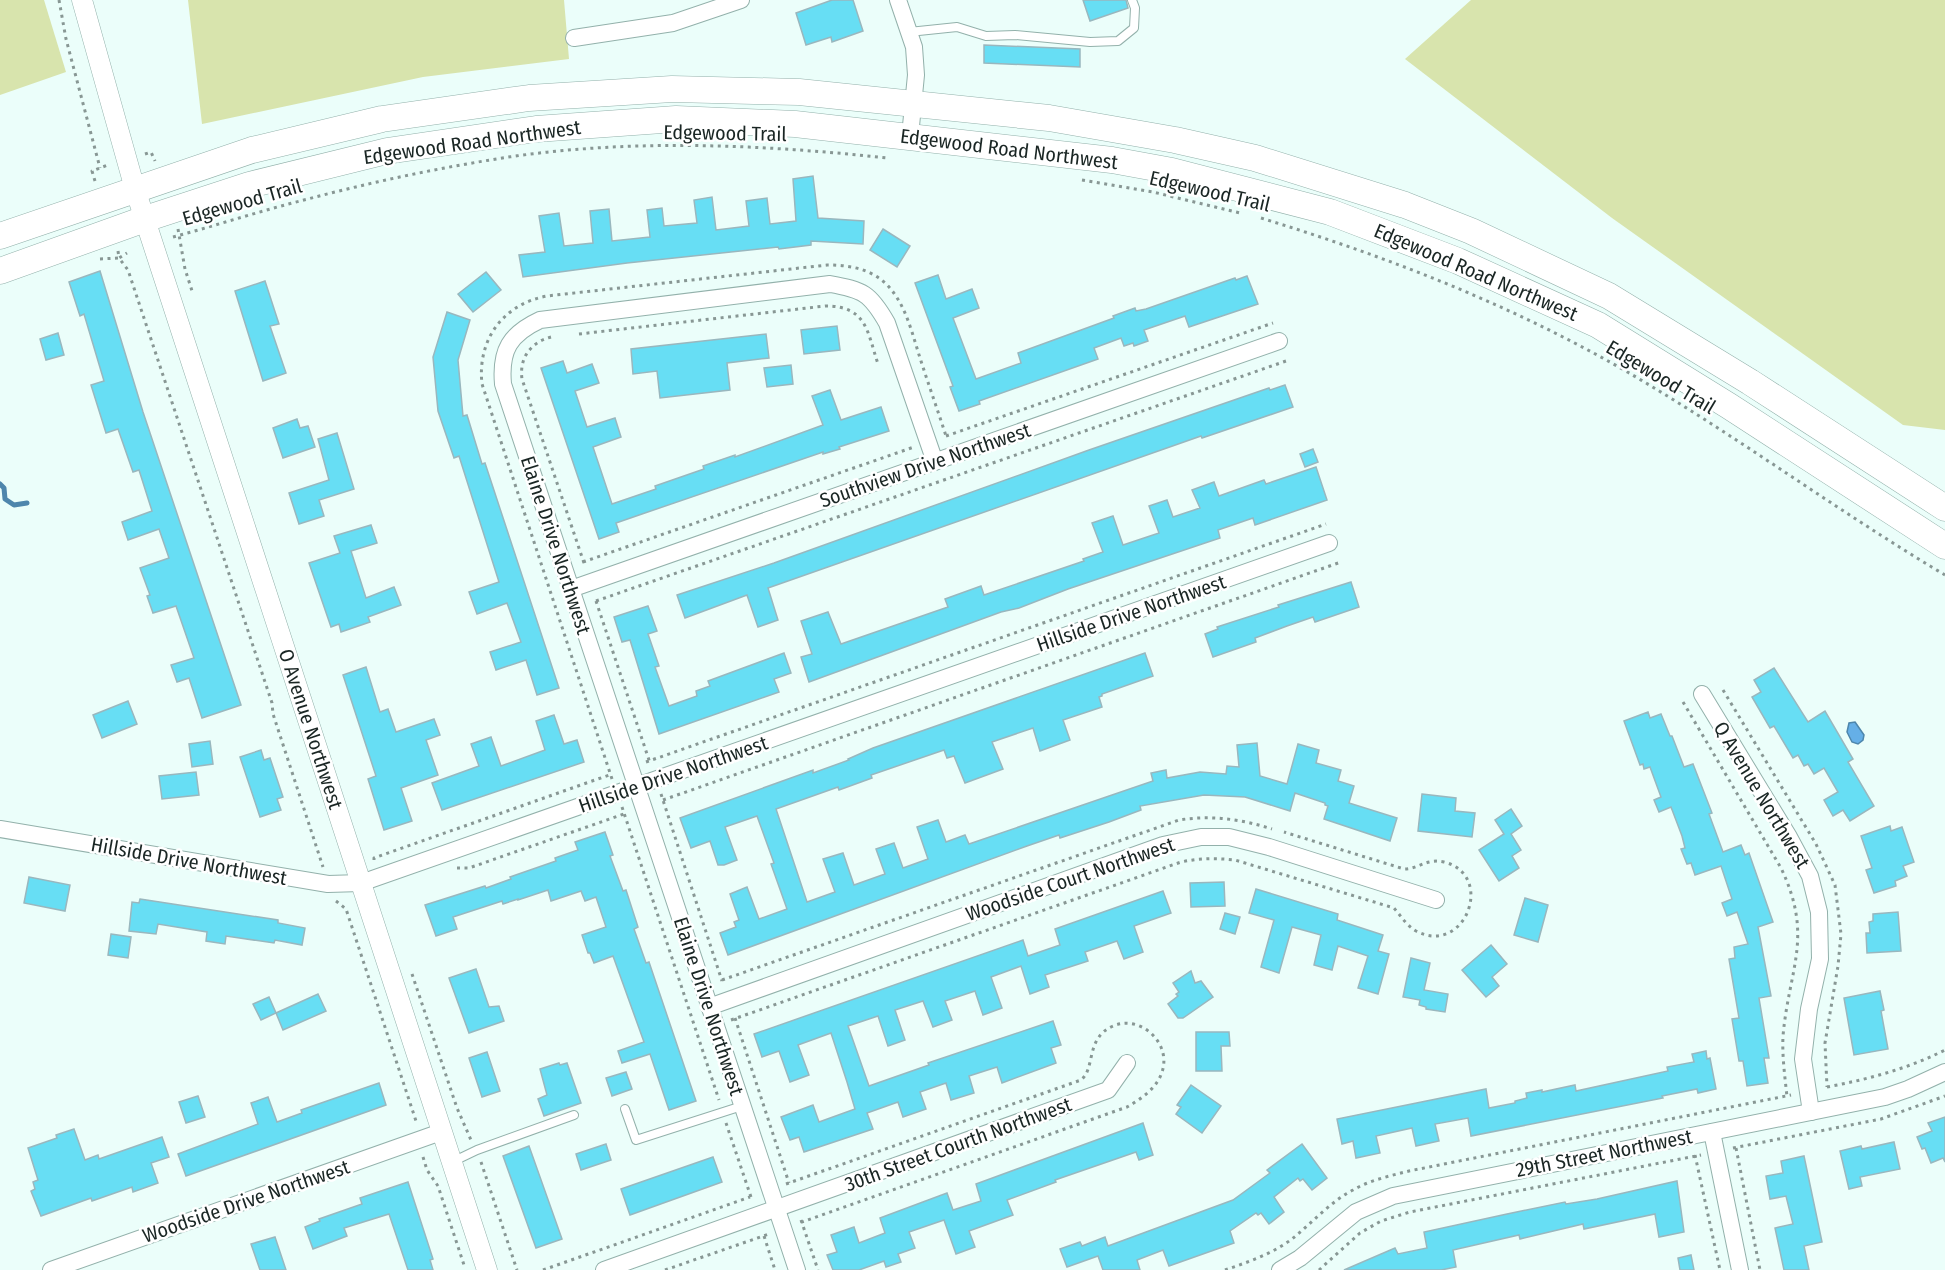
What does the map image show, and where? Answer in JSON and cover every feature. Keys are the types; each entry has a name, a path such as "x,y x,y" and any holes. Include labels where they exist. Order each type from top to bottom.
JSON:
{"main road":[{"name":"Edgewood Road Northwest","path":"0,236 252,150 382,119 528,98 672,89 799,92 1049,118 1175,140 1255,158 1405,205 1471,231 1609,296 1750,382 1945,508"},
{"name":"Edgewood Road Northwest","path":"0,271 145,219 249,185 387,151 536,129 676,119 795,124 1060,153 1172,171 1330,212 1458,261 1598,325 1729,406 1945,546"}],"street":[{"name":"O Avenue Northwest","path":"82,0 135,189 487,1270"},
{"path":"573,38 673,23 741,0"},
{"path":"898,0 914,47 916,75 910,136"},
{"name":"Elaine Drive Northwest","path":"797,1270 503,384 502,366 514,336 540,320 830,284 857,289 875,303 887,323 935,462"},
{"name":"Southview Drive Northwest","path":"571,589 1279,341"},
{"name":"Hillside Drive Northwest","path":"0,829 328,884 361,883 1329,543"},
{"name":"Q Avenue Northwest","path":"1701,694 1789,837 1810,876 1819,912 1820,959 1809,1009 1803,1059 1811,1112"},
{"name":"Woodside Court Northwest","path":"710,1007 1163,845 1201,837 1228,837 1269,847 1436,900"},
{"name":"30th Street Courth Northwest","path":"604,1270 1108,1090 1127,1063"},
{"name":"29th Street Northwest","path":"1280,1270 1300,1258 1356,1212 1393,1196 1885,1097 1945,1072"},
{"name":"Woodside Drive Northwest","path":"51,1270 441,1132"},
{"path":"1712,1132 1740,1270"}],"lane":[{"path":"909,32 957,27 986,36 1015,35 1090,42 1118,40 1134,27 1135,8 1132,0"},
{"path":"625,1109 636,1140 742,1106"},
{"path":"451,1162 477,1150 574,1115"}],"path":[{"path":"59,0 66,39 100,168"},
{"name":"Edgewood Trail","path":"173,237 308,198 400,177 543,153 605,148 726,146 783,148 898,159"},
{"path":"145,154 151,152 155,161"},
{"path":"97,188 92,171 108,165"},
{"name":"Edgewood Trail","path":"1074,179 1153,192 1242,213"},
{"name":"Edgewood Trail","path":"1253,216 1383,257 1448,283 1536,323 1623,370 1714,425 1945,575"},
{"path":"177,228 185,269 193,294"},
{"path":"118,249 119,258 128,270 168,388 272,703 273,714 324,872"},
{"path":"93,262 104,258 119,258 127,253"},
{"path":"614,783 482,384 483,354 489,336 499,322 519,305 547,296 827,265 851,266 873,274 896,295 906,315 946,436"},
{"path":"577,334 840,306 852,310 859,317 865,327 878,364"},
{"path":"939,438 1273,323"},
{"path":"554,337 540,341 530,349 522,362 522,379 586,571"},
{"path":"596,601 1286,361"},
{"path":"575,565 916,446"},
{"path":"642,764 1326,524"},
{"path":"663,800 1341,562"},
{"path":"594,593 652,769"},
{"path":"1683,702 1781,868 1795,903 1799,945 1782,1052 1788,1105"},
{"path":"376,866 374,858 619,771"},
{"path":"660,792 724,989"},
{"path":"621,806 753,1204"},
{"path":"455,869 469,868 632,811"},
{"path":"722,980 1165,824 1192,818 1246,821 1404,868 1412,868 1429,861 1447,863 1466,877 1471,891 1471,905 1465,919 1450,932 1429,935 1410,927 1394,908 1235,860 1194,859 727,1022"},
{"path":"332,895 333,899 346,909 417,1125"},
{"path":"411,972 457,1108 477,1150 517,1270"},
{"path":"732,1011 792,1191"},
{"path":"1820,1088 1882,1076 1945,1050"},
{"path":"1728,1149 1881,1119 1945,1096"},
{"path":"1694,1148 1720,1270"},
{"path":"1736,1148 1760,1270"},
{"path":"421,1152 427,1170 438,1186 466,1270"},
{"path":"1319,1270 1360,1233 1381,1221 1410,1212 1703,1154"},
{"path":"543,1270 758,1194"},
{"path":"799,1212 818,1270"},
{"path":"761,1228 775,1270"},
{"path":"665,1270 771,1233"}],"green space":[{"path":"0,0 44,0 66,72 0,95"},
{"path":"188,0 564,0 569,59 423,77 202,124"},
{"path":"1471,0 1945,0 1945,430 1903,425 1612,218 1405,59"}],"water":[{"path":"1855,722 1864,735 1863,740 1858,744 1852,742 1847,732 1849,723"}],"building":[{"path":"832,0 853,0 863,31 832,42 831,37 806,45 796,13"},
{"path":"1083,0 1126,0 1128,8 1090,21"},
{"path":"984,45 1080,49 1080,67 984,63"},
{"path":"813,176 818,218 864,221 863,244 811,241 811,245 779,249 778,247 627,263 523,277 519,255 545,252 539,216 559,213 564,246 593,243 590,211 609,209 612,241 650,237 647,210 662,208 664,226 697,223 694,200 712,197 716,230 749,226 746,201 767,198 770,224 796,221 793,179"},
{"path":"883,229 910,246 897,267 870,250"},
{"path":"100,271 143,412 241,705 202,718 189,678 177,682 171,665 194,658 176,606 153,613 147,596 150,595 140,568 169,558 159,529 128,540 122,522 152,511 139,470 133,472 118,429 106,433 91,385 104,381 84,314 80,316 69,282"},
{"path":"486,272 501,290 473,312 458,294"},
{"path":"938,275 946,299 972,289 979,308 953,318 976,379 1021,363 1018,353 1135,308 1136,311 1146,309 1235,278 1236,280 1247,276 1258,304 1189,327 1185,316 1144,330 1148,341 1134,346 1133,343 1124,346 1121,338 1094,348 1098,359 979,401 980,404 959,411 950,387 953,386 915,283"},
{"path":"265,281 279,324 270,326 286,373 263,381 235,291"},
{"path":"447,312 470,320 458,360 463,416 467,415 482,464 485,463 559,688 537,695 526,660 496,670 490,652 521,642 507,603 477,614 469,592 499,582 459,456 454,458 438,411 433,357"},
{"path":"837,326 840,350 804,354 801,330"},
{"path":"58,333 64,355 46,360 40,339"},
{"path":"766,334 769,358 727,363 730,390 660,398 657,371 633,374 631,349"},
{"path":"563,361 567,373 592,364 599,383 575,391 587,427 615,418 621,437 593,447 612,504 704,469 703,466 735,455 735,457 823,425 812,396 830,390 841,420 881,407 889,431 616,523 619,532 599,539 541,368"},
{"path":"791,365 793,384 767,387 764,368"},
{"path":"1285,385 1293,407 1202,438 1201,436 768,588 778,620 758,627 747,595 685,618 677,595 774,563 1089,450 1269,388 1270,390"},
{"path":"297,419 300,428 308,426 315,447 283,458 273,428"},
{"path":"337,433 354,489 319,500 324,516 299,524 289,493 329,480 318,439"},
{"path":"1313,449 1318,462 1305,467 1300,454"},
{"path":"1316,467 1327,500 1255,525 1253,518 1218,530 1220,538 1068,589 1019,608 1001,612 809,682 801,657 812,654 801,621 828,612 841,644 948,607 945,599 981,586 984,595 1084,561 1083,559 1103,552 1092,523 1113,516 1123,545 1159,533 1149,506 1167,500 1173,517 1200,508 1192,490 1214,482 1219,496 1264,480 1266,484"},
{"path":"371,525 377,543 351,551 366,598 394,587 401,605 368,617 370,622 341,632 339,624 331,627 309,563 340,553 334,536"},
{"path":"1351,582 1359,607 1315,622 1313,617 1255,638 1256,642 1213,657 1205,634 1218,629 1217,627"},
{"path":"648,606 657,631 648,634 659,666 655,667 669,706 697,696 696,691 710,686 708,681 784,653 791,673 774,679 779,692 659,734 630,640 622,642 614,617"},
{"path":"1145,653 1153,676 1102,694 1099,697 1102,707 1063,720 1070,740 1040,751 1033,728 992,742 1003,769 965,783 954,756 947,758 944,750 871,775 872,778 839,790 838,787 776,809 807,902 835,892 823,859 843,853 854,885 885,874 876,849 894,843 903,868 928,859 917,827 938,820 946,842 965,835 969,844 1153,781 1151,773 1166,770 1167,778 1200,772 1226,774 1227,766 1239,767 1237,745 1257,743 1260,776 1287,784 1298,744 1319,750 1316,763 1341,770 1338,781 1354,786 1349,803 1397,818 1390,841 1324,819 1328,806 1325,803 1295,793 1290,811 1245,797 1204,795 1140,806 1141,810 1109,822 1027,846 728,955 720,933 736,927 734,922 739,920 730,894 747,887 759,919 787,909 771,864 774,863 757,816 725,827 737,860 724,865 718,865 710,841 691,848 680,818 813,770 813,773 849,760 873,748"},
{"path":"366,667 380,712 388,709 396,732 434,719 440,735 426,740 438,775 401,788 412,821 384,830 368,779 376,776 343,675"},
{"path":"1774,668 1808,722 1825,711 1853,759 1848,762 1874,806 1850,821 1843,810 1833,816 1824,800 1838,792 1824,768 1814,774 1808,764 1804,766 1798,755 1793,758 1774,726 1770,728 1752,697 1761,692 1754,680"},
{"path":"128,701 137,724 102,738 93,715"},
{"path":"1648,712 1650,718 1661,714 1684,767 1693,764 1712,813 1709,814 1723,852 1741,845 1745,855 1749,853 1773,922 1758,927 1771,996 1759,998 1769,1058 1764,1058 1768,1083 1747,1086 1743,1061 1739,1061 1732,1019 1739,1018 1729,959 1735,958 1734,947 1748,944 1737,912 1727,916 1722,903 1732,899 1721,866 1695,875 1691,863 1687,864 1681,849 1685,848 1682,836 1671,807 1659,812 1654,800 1661,797 1650,767 1644,769 1643,764 1640,765 1624,721"},
{"path":"554,715 564,744 577,740 584,762 442,810 432,783 479,766 471,744 491,737 501,766 545,750 536,721"},
{"path":"210,741 213,764 192,767 189,744"},
{"path":"261,750 264,760 270,758 283,797 277,799 281,810 260,817 240,757"},
{"path":"196,772 199,795 162,799 159,776"},
{"path":"1422,794 1456,798 1455,811 1475,813 1472,837 1418,831"},
{"path":"1511,809 1522,826 1511,834 1521,850 1512,856 1519,868 1499,881 1479,850 1504,834 1495,820"},
{"path":"1890,826 1891,831 1902,827 1914,862 1903,866 1907,876 1895,881 1896,886 1874,893 1866,870 1872,868 1861,836"},
{"path":"605,832 613,855 610,856 623,891 626,890 638,927 634,929 646,963 649,962 696,1101 669,1110 650,1054 622,1063 618,1051 644,1042 613,956 594,963 582,935 606,927 596,897 585,901 581,891 551,901 548,890 503,904 502,901 453,917 457,929 436,936 425,905 485,886 486,888 556,861 555,858 578,850 575,842"},
{"path":"29,877 70,885 65,911 24,903"},
{"path":"1224,882 1225,906 1191,907 1190,883"},
{"path":"1256,889 1338,914 1337,920 1383,935 1378,951 1389,954 1378,994 1358,988 1368,956 1338,946 1332,970 1314,965 1321,935 1292,927 1279,973 1261,967 1274,920 1249,913"},
{"path":"1163,891 1171,913 1134,926 1143,952 1124,959 1117,941 1085,952 1088,961 1045,975 1049,987 1030,994 1021,966 991,977 1002,1008 983,1015 975,991 945,1001 952,1020 933,1027 923,1001 895,1010 905,1040 888,1046 878,1016 848,1026 869,1086 929,1065 928,1063 1053,1021 1061,1045 1051,1048 1056,1063 1002,1083 997,1067 969,1076 974,1093 951,1100 946,1083 920,1092 926,1109 903,1117 898,1102 867,1113 873,1129 804,1152 799,1137 790,1140 781,1117 813,1105 819,1122 855,1109 831,1033 798,1045 809,1075 790,1082 779,1051 762,1057 754,1034 1023,940 1028,956 1060,945 1055,929"},
{"path":"1525,898 1548,905 1538,942 1514,935"},
{"path":"140,899 278,920 278,923 305,928 302,945 226,936 225,944 206,941 207,932 158,924 156,934 129,931 132,902 139,903"},
{"path":"1898,912 1901,951 1867,953 1866,933 1870,933 1869,922 1873,921 1873,914"},
{"path":"1225,913 1240,917 1235,934 1220,929"},
{"path":"111,934 131,937 128,958 108,955"},
{"path":"1491,945 1507,964 1492,977 1499,986 1486,997 1462,970"},
{"path":"1411,958 1430,963 1424,990 1448,994 1445,1012 1426,1009 1419,1005 1420,1000 1403,997"},
{"path":"476,969 489,1007 499,1006 504,1021 469,1033 449,978"},
{"path":"1191,971 1195,983 1201,981 1213,997 1183,1018 1178,1018 1168,1004 1178,996 1176,994 1179,992 1173,983"},
{"path":"1880,991 1888,1049 1854,1055 1844,998"},
{"path":"318,994 326,1011 283,1030 276,1013"},
{"path":"269,997 276,1013 261,1020 253,1004"},
{"path":"1196,1032 1229,1032 1230,1046 1221,1046 1222,1071 1196,1071"},
{"path":"1706,1051 1707,1059 1710,1058 1716,1089 1698,1093 1697,1089 1662,1096 1663,1098 1471,1136 1468,1118 1435,1124 1439,1141 1416,1146 1412,1128 1376,1136 1380,1153 1356,1158 1353,1141 1342,1144 1337,1119 1486,1089 1489,1108 1515,1103 1515,1101 1527,1098 1526,1093 1575,1085 1576,1091 1668,1071 1667,1067 1694,1062 1692,1054"},
{"path":"487,1052 500,1091 482,1097 469,1058"},
{"path":"559,1063 560,1065 567,1063 581,1103 544,1116 538,1099 547,1095 540,1069"},
{"path":"626,1072 632,1089 612,1096 606,1078"},
{"path":"379,1083 386,1105 186,1176 178,1154 258,1124 251,1103 268,1097 277,1122 302,1113 301,1110"},
{"path":"1191,1085 1221,1106 1202,1133 1176,1114 1181,1107 1177,1105"},
{"path":"198,1096 205,1117 186,1123 179,1102"},
{"path":"1945,1117 1945,1162 1943,1158 1931,1163 1925,1148 1922,1149 1917,1137 1932,1131 1928,1123"},
{"path":"1143,1123 1153,1155 1139,1160 1136,1152 1055,1180 1056,1182 1007,1200 1013,1215 969,1231 975,1247 956,1254 944,1220 909,1232 915,1248 898,1254 901,1262 886,1267 884,1261 859,1270 833,1270 827,1255 837,1252 831,1235 854,1227 859,1243 885,1233 880,1218 947,1193 953,1210 981,1201 976,1184"},
{"path":"74,1129 85,1160 98,1155 99,1159 162,1137 169,1157 151,1163 158,1183 133,1192 132,1187 92,1201 91,1198 41,1216 31,1191 35,1189 33,1182 38,1180 28,1148 57,1138 56,1135"},
{"path":"1894,1142 1900,1169 1860,1177 1862,1186 1849,1189 1840,1151"},
{"path":"606,1144 611,1160 581,1170 576,1154"},
{"path":"1302,1144 1327,1178 1312,1190 1303,1179 1300,1181 1298,1178 1274,1197 1284,1212 1269,1224 1261,1213 1258,1215 1256,1213 1230,1231 1234,1243 1169,1266 1163,1250 1137,1260 1140,1270 1103,1270 1098,1256 1067,1267 1060,1249 1080,1242 1082,1246 1105,1237 1108,1246 1233,1200 1270,1173 1267,1170"},
{"path":"529,1146 562,1239 536,1248 503,1156"},
{"path":"1804,1156 1822,1242 1804,1246 1809,1270 1784,1270 1775,1228 1793,1224 1786,1196 1770,1199 1766,1176 1783,1173 1781,1161"},
{"path":"713,1157 722,1182 630,1215 621,1189"},
{"path":"1677,1181 1684,1232 1659,1237 1655,1214 1584,1229 1583,1224 1520,1239 1519,1235 1453,1250 1456,1267 1441,1270 1344,1270 1395,1248 1398,1254 1427,1248 1424,1232 1565,1202 1566,1204 1597,1199"},
{"path":"408,1182 433,1259 430,1260 433,1270 408,1270 389,1214 344,1228 347,1236 313,1249 305,1227 320,1221 319,1219 362,1204 360,1198"},
{"path":"275,1237 286,1270 260,1270 251,1244"},
{"path":"1691,1255 1694,1270 1680,1270 1678,1258"}],"waterway":[{"path":"0,484 4,488 5,499 14,505 27,503"}]}
